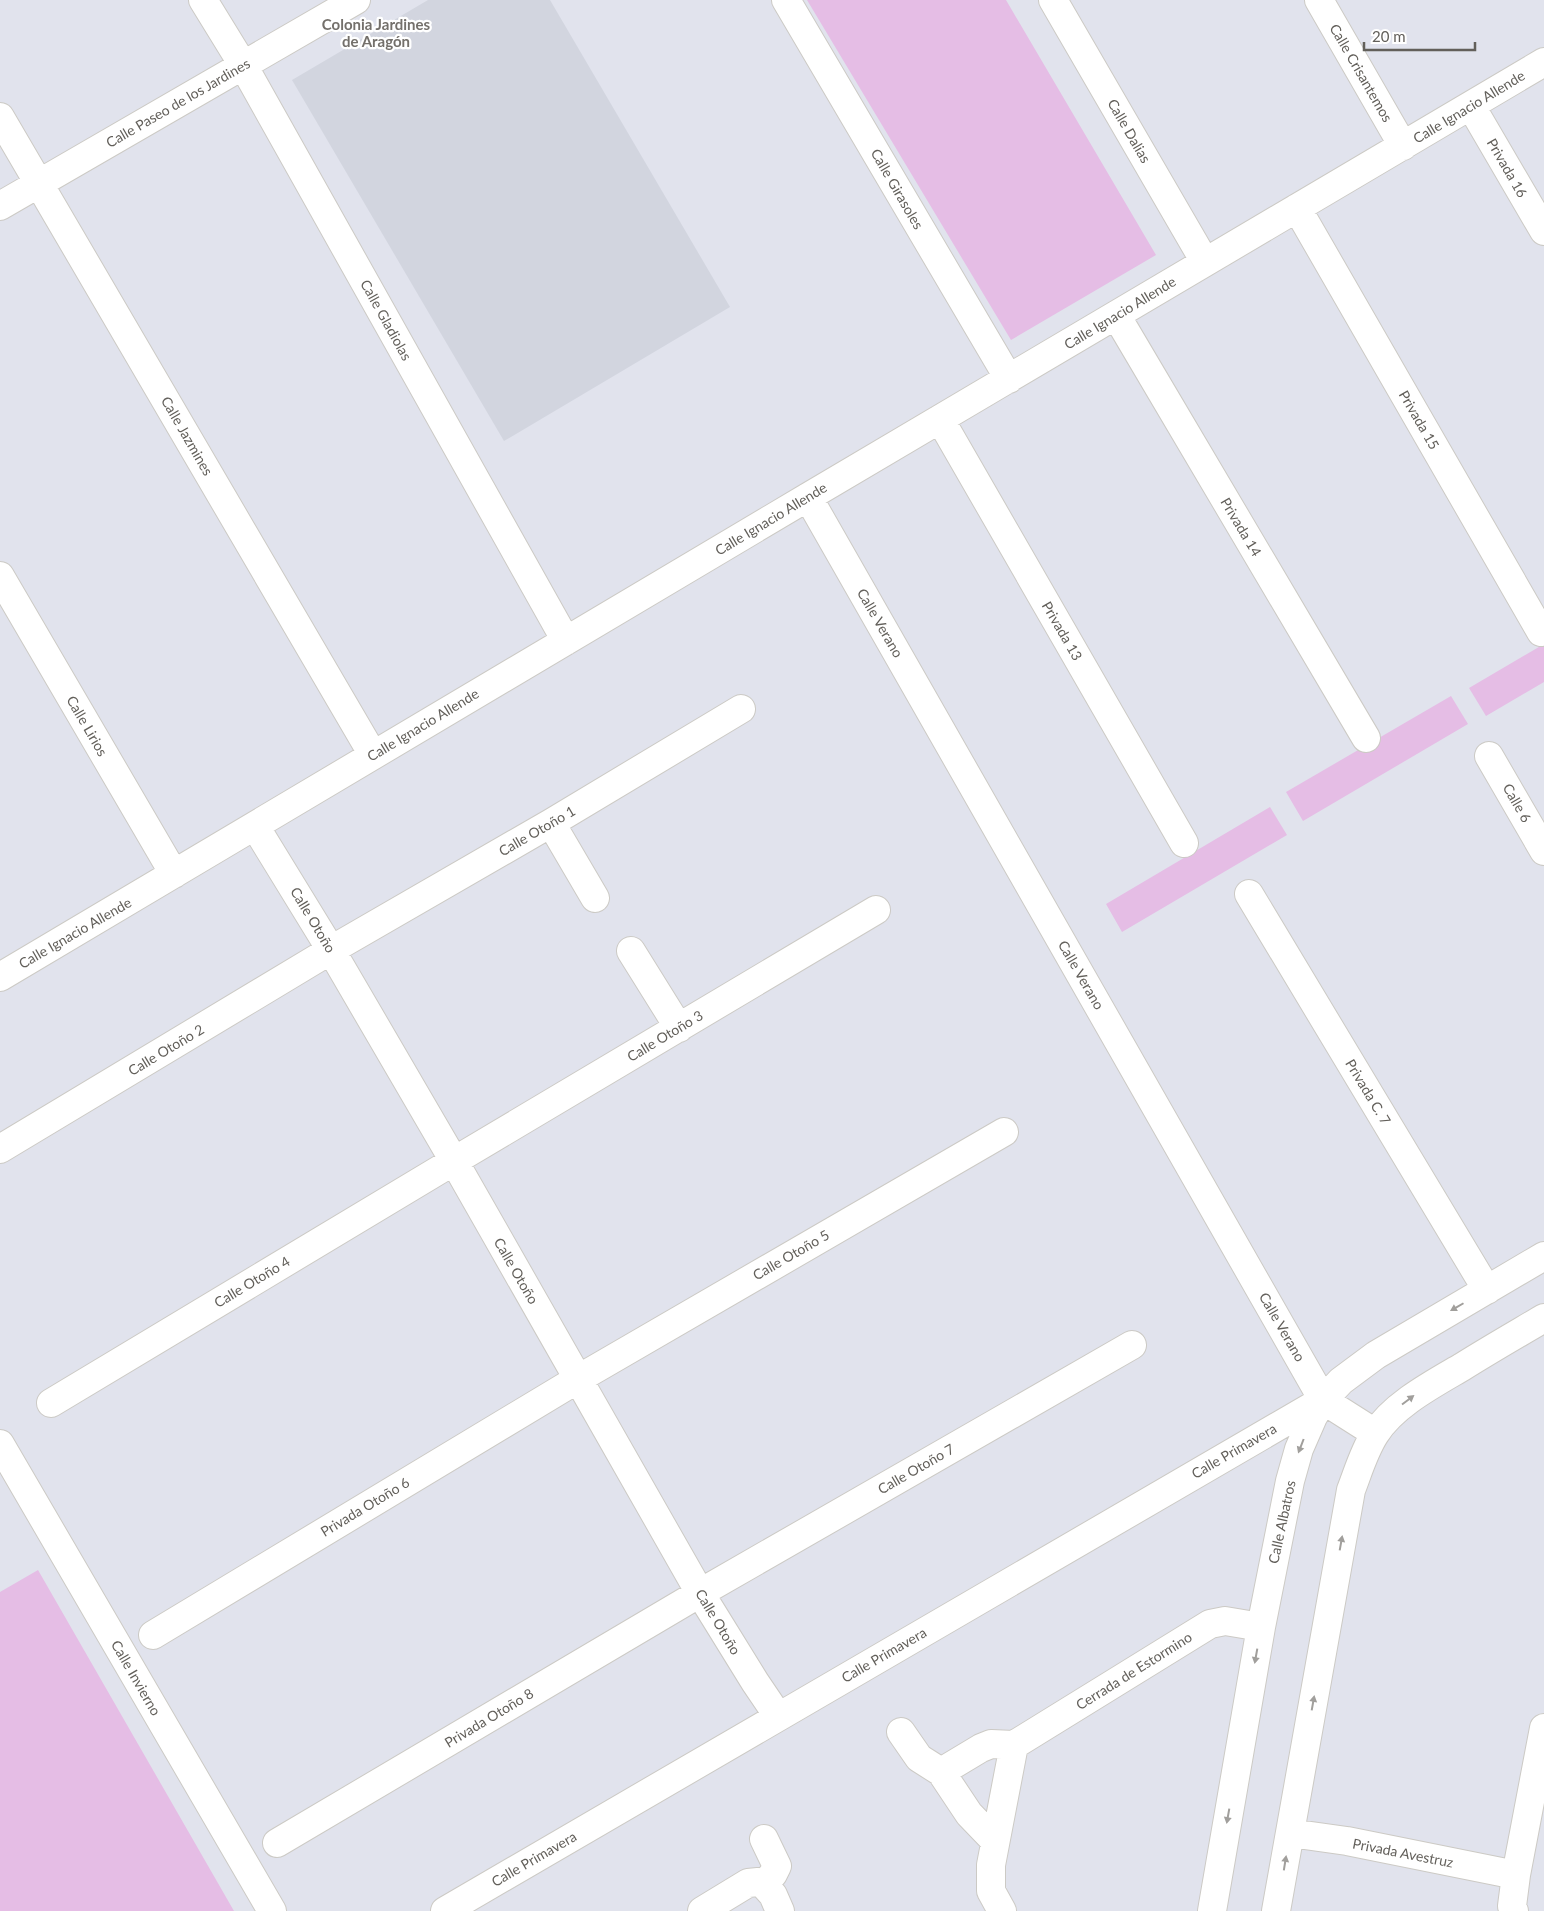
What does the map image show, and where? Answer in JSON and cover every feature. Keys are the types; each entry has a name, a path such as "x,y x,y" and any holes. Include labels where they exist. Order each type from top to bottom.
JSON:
{"street":[{"name":"Calle Gladiolas","path":"203,0 243,65 566,641"},
{"name":"Calle Paseo de los Jardines","path":"0,206 356,0"},
{"name":"Calle Girasoles","path":"786,0 1008,378"},
{"name":"Calle Dalias","path":"1053,0 1205,262"},
{"name":"Calle Crisantemos","path":"1319,0 1403,146"},
{"name":"Calle Ignacio Allende","path":"0,977 808,496 1544,62"},
{"name":"Privada 16","path":"1471,106 1544,231"},
{"name":"Calle Jazmines","path":"0,117 373,755"},
{"name":"Privada 15","path":"1297,208 1541,632"},
{"name":"Privada 14","path":"1116,315 1366,738"},
{"name":"Privada 13","path":"940,419 1184,843"},
{"name":"Calle Verano","path":"808,496 1323,1400 1375,1433"},
{"name":"Calle Lirios","path":"0,576 174,874"},
{"name":"Calle Otoño 1","path":"331,950 551,823 741,709"},
{"name":"Calle 6","path":"1489,756 1544,851"},
{"path":"551,823 595,898"},
{"name":"Calle Otoño","path":"255,826 331,950 454,1161 700,1593 778,1716"},
{"name":"Privada C. 7","path":"1249,894 1487,1290"},
{"name":"Calle Otoño 3","path":"454,1161 876,910"},
{"name":"Calle Otoño 2","path":"0,1149 331,950"},
{"path":"630,951 679,1028"},
{"name":"Calle Otoño 5","path":"578,1379 1004,1132"},
{"name":"Calle Otoño 4","path":"51,1403 454,1161"},
{"name":"Calle Albatros","path":"1212,1911 1261,1627 1290,1481 1299,1449 1313,1417 1323,1400 1341,1381 1376,1355 1544,1256"},
{"path":"1276,1911 1350,1490 1375,1433 1401,1406 1420,1392 1544,1318"},
{"name":"Calle Otoño 7","path":"700,1593 1132,1345"},
{"name":"Privada Otoño 6","path":"153,1635 578,1379"},
{"name":"Calle Primavera","path":"445,1911 1323,1400"},
{"name":"Calle Invierno","path":"0,1444 272,1911"},
{"name":"Privada Otoño 8","path":"277,1843 700,1593"},
{"name":"Cerrada de Estormino","path":"1014,1745 1210,1624 1225,1620 1261,1627"},
{"path":"1514,1911 1512,1906 1516,1875 1544,1728"},
{"path":"901,1732 919,1758 941,1772 964,1808 995,1841"},
{"path":"941,1772 981,1748 992,1744 1014,1745 995,1841 990,1883 991,1891 1002,1911"},
{"name":"Privada Avestruz","path":"1290,1833 1347,1841 1516,1875"},
{"path":"764,1839 777,1866 764,1885"},
{"path":"702,1911 748,1883 758,1882 764,1885 773,1895 780,1911"}],"shaded area":[{"path":"428,0 550,0 730,307 504,441 292,80"},
{"path":"807,0 1006,0 1156,255 1011,340"},
{"path":"1544,644 1544,682 1486,716 1469,688"},
{"path":"1451,696 1468,724 1303,821 1286,792"},
{"path":"1270,807 1287,835 1122,932 1106,904"},
{"path":"38,1570 234,1911 0,1911 0,1592"}],"district":[{"name":"Colonia Jardines de Aragón","path":"376,34"}]}
